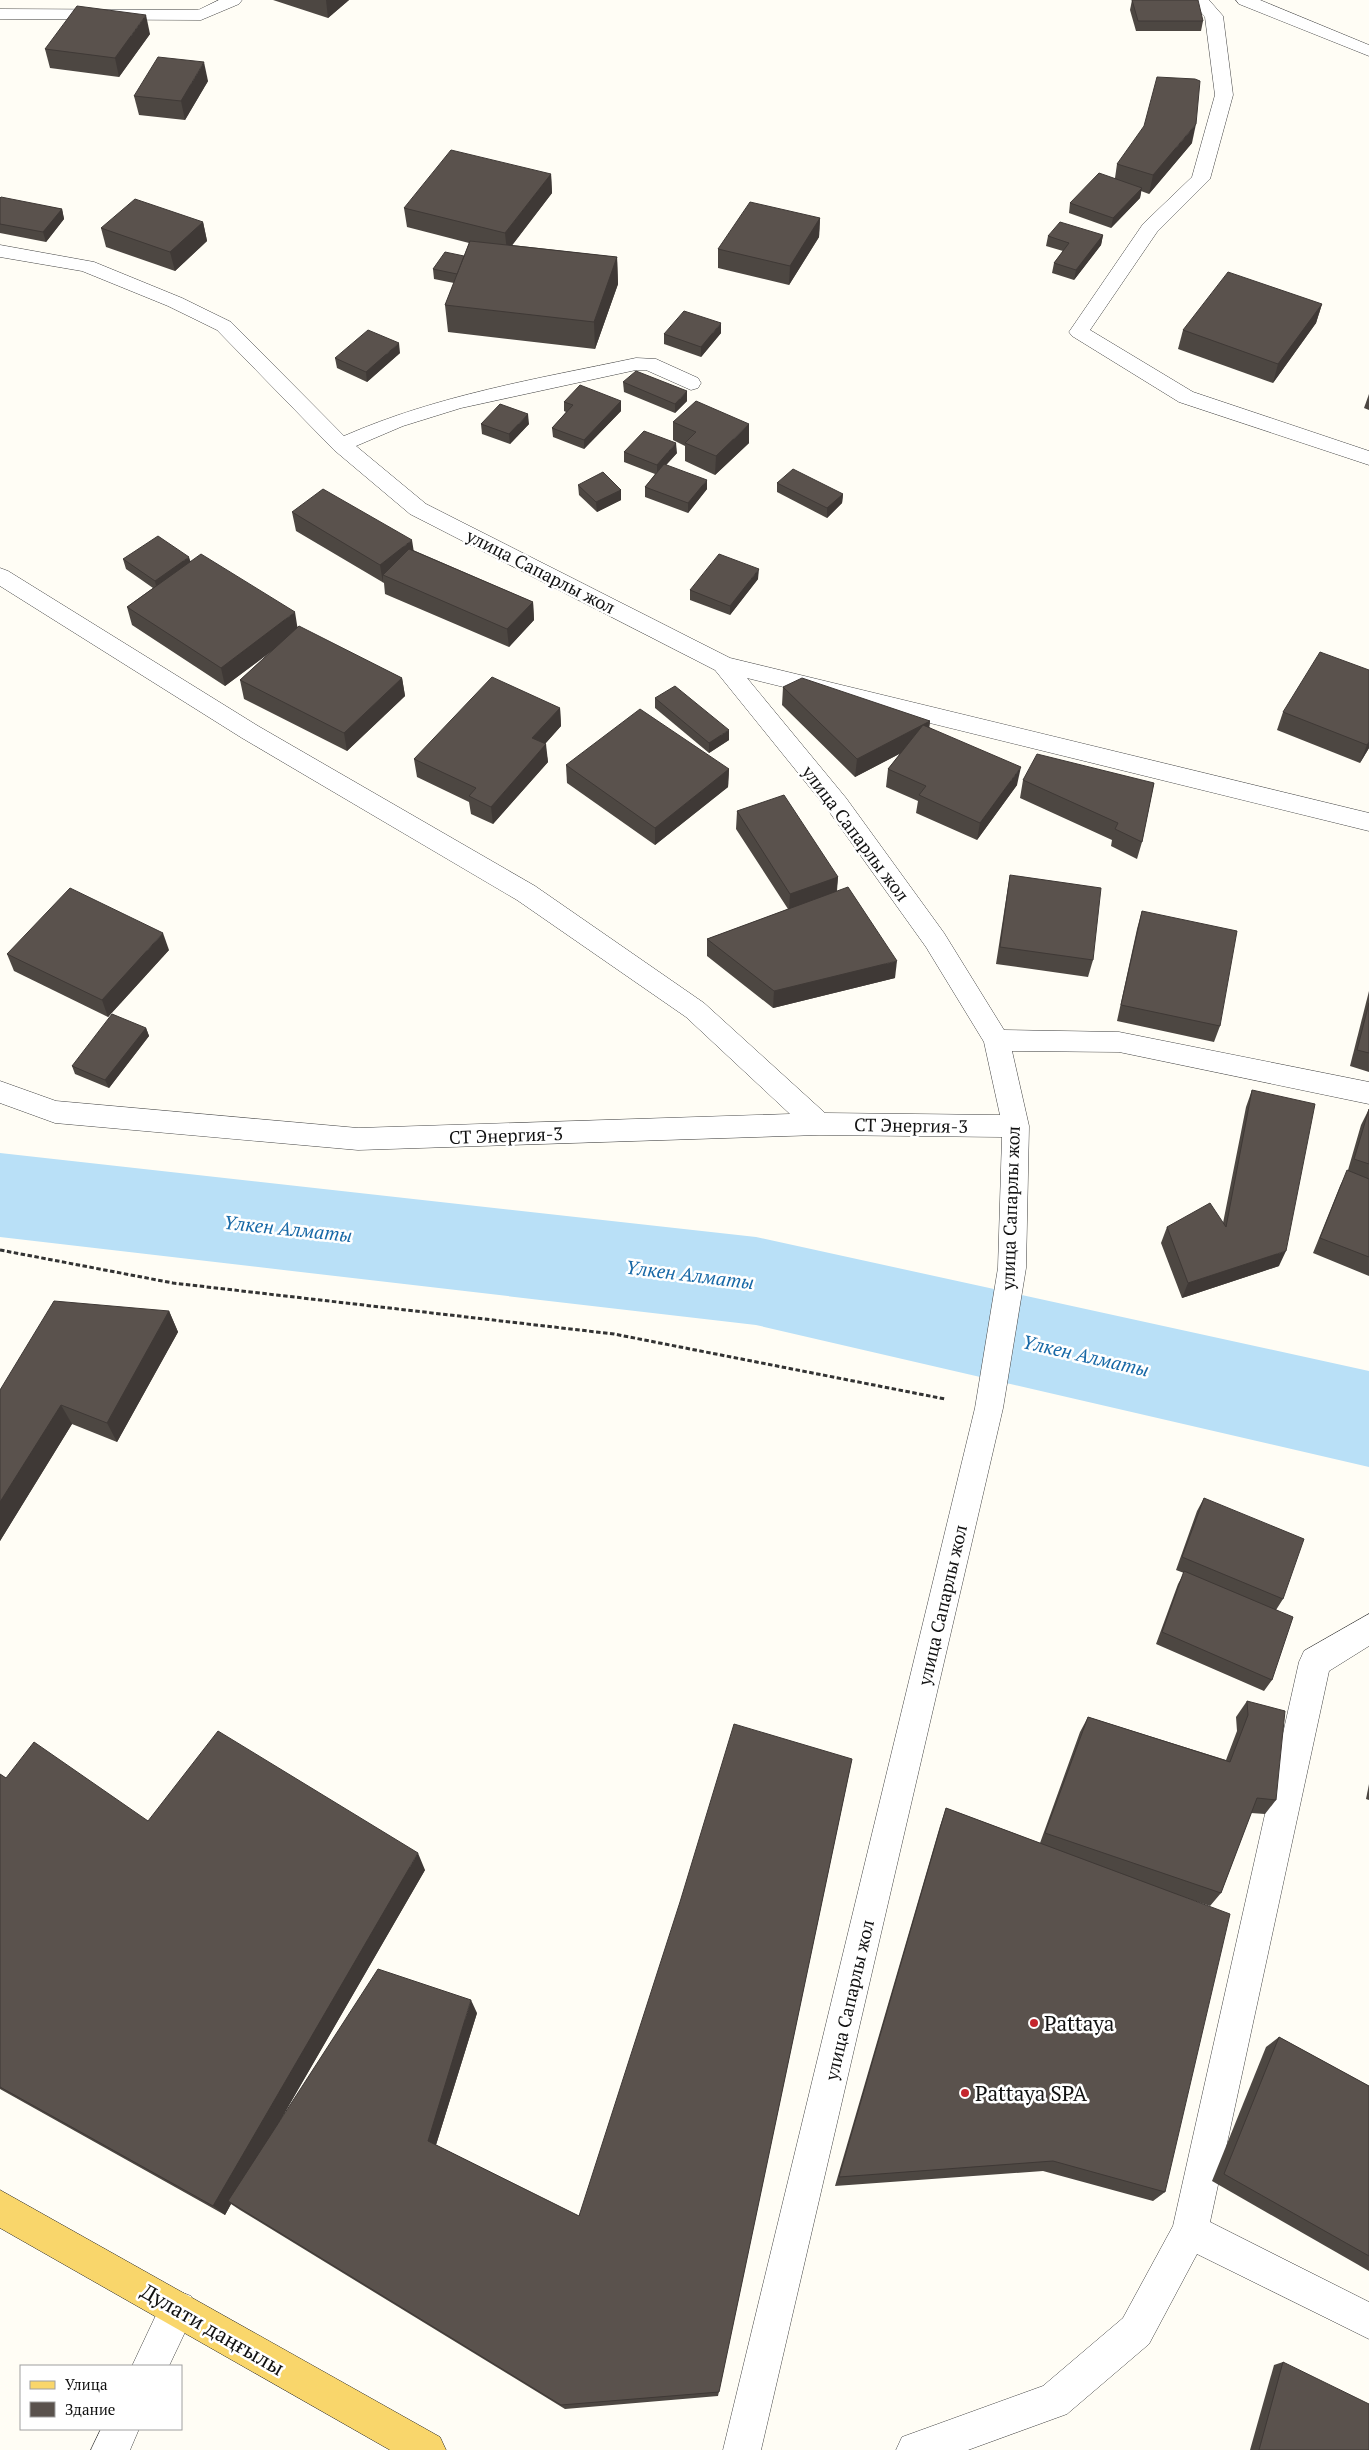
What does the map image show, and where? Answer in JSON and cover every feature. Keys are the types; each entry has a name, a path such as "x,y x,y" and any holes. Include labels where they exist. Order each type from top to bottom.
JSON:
{"main road":[{"name":"Дулати даңғылы","path":"0,2208 427,2450"}],"street":[{"path":"0,14 201,14 233,0"},
{"path":"1200,0 1214,16 1224,95 1201,179 1150,228 1080,332 1186,397 1369,458"},
{"path":"1245,0 1369,51"},
{"name":"улица Сапарлы жол","path":"0,252 87,266 174,302 224,326 341,445 418,509 724,664 837,804 935,940 997,1040 1016,1126 1012,1268 989,1408 742,2450"},
{"path":"341,445 396,421 457,402 636,364 649,364 691,383"},
{"path":"0,576 250,732 526,893 695,1010 819,1124"},
{"path":"724,664 1369,822"},
{"path":"997,1040 1119,1042 1369,1093"},
{"name":"СТ Энергия-3","path":"0,1092 55,1112 358,1139 819,1124 1016,1126"},
{"path":"915,2450 1054,2401 1136,2331 1190,2231 1315,1662 1369,1629"},
{"path":"1190,2231 1369,2321"},
{"path":"150,2365 178,2309"},
{"path":"110,2450 120,2430"}],"path":[{"path":"0,1250 173,1283 614,1334 989,1408"}],"building":[{"path":"1132,0 1198,0 1203,21 1138,21"},
{"path":"77,6 146,15 115,58 45,49"},
{"path":"158,57 204,62 181,101 134,96"},
{"path":"1157,77 1195,79 1200,81 1196,124 1153,175 1117,164 1144,126"},
{"path":"451,150 551,174 505,233 404,208"},
{"path":"1099,173 1142,188 1113,218 1070,203"},
{"path":"1,197 62,209 43,232 0,224"},
{"path":"135,199 203,222 170,252 101,228"},
{"path":"750,202 820,218 790,266 718,249"},
{"path":"1060,222 1103,235 1076,270 1054,263 1069,243 1048,236"},
{"path":"470,241 617,257 594,322 445,305"},
{"path":"445,252 464,256 457,274 433,269"},
{"path":"1228,272 1322,304 1278,364 1183,330"},
{"path":"684,311 721,323 701,347 664,334"},
{"path":"368,330 399,343 366,372 335,358"},
{"path":"636,371 687,391 675,404 623,382"},
{"path":"580,385 621,401 584,440 552,428 573,405 564,402"},
{"path":"696,401 749,424 716,456 685,443 696,432 673,422"},
{"path":"500,404 528,414 509,434 481,424"},
{"path":"644,431 676,443 657,465 624,452"},
{"path":"664,464 707,480 688,503 645,487"},
{"path":"793,469 843,494 827,508 777,483"},
{"path":"603,472 621,490 596,502 578,485"},
{"path":"323,489 412,540 380,565 292,512"},
{"path":"158,536 189,557 155,581 123,559"},
{"path":"409,549 533,602 507,629 383,575"},
{"path":"201,554 295,612 221,668 127,607"},
{"path":"719,554 759,569 730,606 690,590"},
{"path":"299,626 402,678 344,733 240,680"},
{"path":"1320,652 1369,670 1369,742 1367,745 1283,712"},
{"path":"492,677 560,708 532,738 546,744 491,807 469,796 476,788 414,759"},
{"path":"802,678 930,721 857,759 783,687"},
{"path":"675,686 729,730 709,743 655,698"},
{"path":"640,709 729,769 655,828 566,765"},
{"path":"923,725 1021,767 980,823 919,795 926,786 888,769"},
{"path":"1037,754 1154,783 1142,842 1115,829 1118,823 1023,780"},
{"path":"784,795 838,877 790,894 737,811"},
{"path":"1010,875 1101,888 1093,960 1000,947"},
{"path":"848,887 897,961 774,991 707,939"},
{"path":"70,888 163,933 102,1000 7,954"},
{"path":"1142,911 1237,931 1220,1026 1121,1005"},
{"path":"1369,1003 1369,1053 1357,1050"},
{"path":"112,1014 146,1028 105,1080 72,1066"},
{"path":"1252,1090 1315,1104 1286,1251 1188,1283 1167,1227 1210,1203 1226,1227"},
{"path":"1369,1109 1369,1164 1354,1159"},
{"path":"1347,1170 1369,1179 1369,1257 1320,1238"},
{"path":"54,1301 169,1311 107,1423 61,1405 0,1502 0,1390"},
{"path":"1204,1498 1304,1539 1283,1599 1182,1557"},
{"path":"1184,1571 1293,1617 1272,1680 1162,1632"},
{"path":"1247,1701 1285,1711 1276,1800 1257,1798 1221,1893 1045,1833 1088,1717 1230,1762 1248,1715"},
{"path":"734,1724 852,1759 719,2392 561,2405 228,2201 378,1969 471,2000 428,2141 579,2216 680,1902"},
{"path":"218,1731 418,1853 213,2206 0,2087 0,1774 6,1778 34,1742 148,1821"},
{"path":"946,1808 1230,1914 1165,2192 1053,2161 839,2177"},
{"path":"1279,2037 1369,2086 1369,2256 1224,2174"},
{"path":"1283,2362 1369,2404 1369,2450 1259,2450"}],"waterway":[{"name":"Үлкен Алматы","path":"0,1195 756,1281 1369,1419"}],"place":[{"name":"Pattaya","path":"1034,2023"},
{"name":"Pattaya SPA","path":"965,2093"}]}
